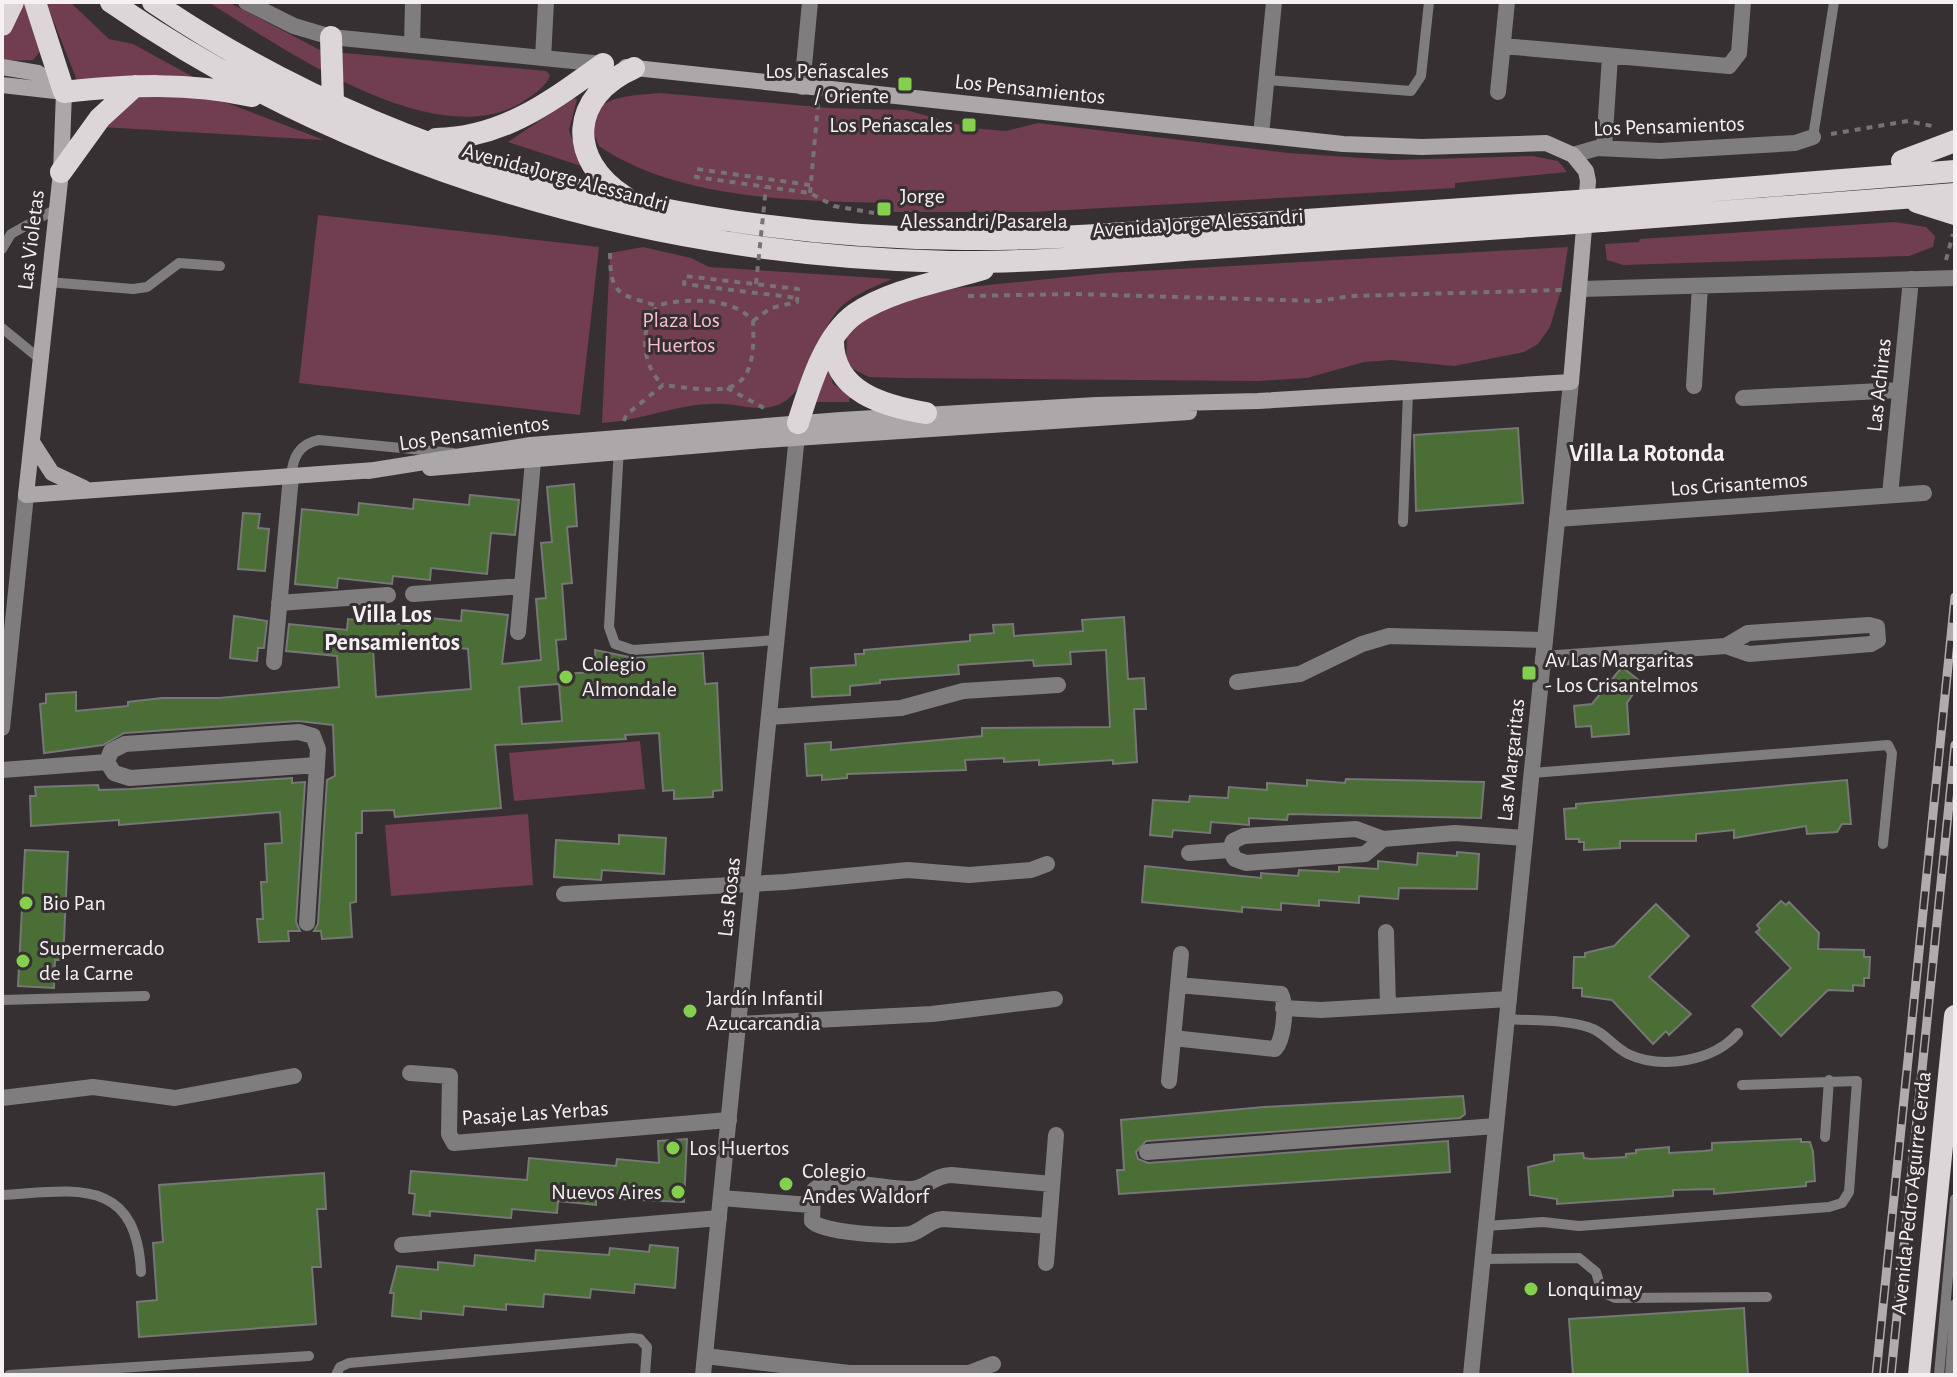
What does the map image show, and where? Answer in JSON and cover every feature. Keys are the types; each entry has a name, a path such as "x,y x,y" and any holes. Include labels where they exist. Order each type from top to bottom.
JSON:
{"highway":[{"path":"2,25 13,2"},
{"path":"35,2 64,92 136,85 198,86 288,106"},
{"name":"Avenida Jorge Alessandri","path":"111,2 206,62 288,106 458,176 560,208 644,228 743,245 842,256 1011,261 1602,221 1955,171"},
{"name":"Avenida Jorge Alessandri","path":"153,2 236,53 333,102 420,138 536,177 632,202 798,229 977,239 1066,236 1901,179 1955,194"},
{"path":"331,37 333,102"},
{"path":"420,138 465,137 511,124 603,64"},
{"path":"632,202 600,175 587,153 582,119 592,98 611,80 634,68"},
{"path":"61,172 100,118 136,85"},
{"path":"1946,135 1901,179 1954,223"},
{"path":"798,430 833,341 845,324 868,308 1011,261"},
{"path":"833,341 839,369 852,386 873,400 926,413"},
{"name":"Avenida Pedro Aguirre Cerda","path":"1919,1375 1955,1004"}],"main road":[{"name":"Los Pensamientos","path":"603,64 1388,147 1536,142 1556,146 1573,155"},
{"path":"2,67 38,73 64,92"},
{"path":"2,85 64,92"},
{"name":"Las Violetas","path":"26,495 54,210 61,172 64,92"},
{"name":"Las Margaritas","path":"1571,382 1588,181 1586,171 1573,155"},
{"name":"Los Pensamientos","path":"26,495 533,461 620,445 772,425 798,430 926,413 1150,402 1258,401 1571,382"},
{"name":"Los Pensamientos","path":"368,471 459,454 798,430 1197,411 1258,401"},
{"path":"32,441 52,473 72,485 94,489"}],"street":[{"name":"Los Pensamientos","path":"246,2 294,26 331,37 603,64"},
{"path":"412,45 413,2"},
{"path":"543,58 546,2"},
{"path":"810,2 810,88"},
{"path":"1261,135 1274,2"},
{"path":"1498,92 1507,2"},
{"path":"1503,46 1729,66 1739,53 1743,2"},
{"path":"1604,148 1610,56"},
{"name":"Los Pensamientos","path":"1573,155 1604,148 1679,150 1795,143 1813,137"},
{"path":"1581,289 1948,278"},
{"name":"Las Achiras","path":"1890,495 1911,279"},
{"path":"1694,386 1700,286"},
{"name":"Las Margaritas","path":"1471,1375 1571,382"},
{"path":"1743,398 1900,390"},
{"name":"Las Rosas","path":"703,1375 798,430"},
{"path":"518,632 533,461"},
{"path":"274,662 291,476"},
{"name":"Los Crisantemos","path":"1557,519 1924,493"},
{"name":"Las Violetas","path":"2,728 7,625 26,495"},
{"path":"413,594 522,586"},
{"path":"279,603 388,595"},
{"path":"1543,659 1726,646 1748,633 1869,625 1877,627 1880,634 1878,640 1871,644 1764,653 1743,654 1726,646"},
{"path":"1237,682 1300,674 1362,644 1389,636 1545,640"},
{"path":"769,717 901,708 963,691 1058,685"},
{"path":"107,762 111,751 125,744 307,732 317,742 307,923"},
{"path":"107,762 114,773 130,778 317,765"},
{"path":"2,770 107,762"},
{"path":"1383,839 1365,854 1246,863 1235,859 1230,850 1233,841 1244,836 1356,829 1383,839 1455,833 1525,838"},
{"path":"1189,853 1230,850"},
{"path":"564,894 908,870 969,875 1031,870 1047,864"},
{"path":"1386,932 1388,1006"},
{"path":"1169,1081 1181,954"},
{"path":"1173,1038 1275,1049 1280,1044 1281,994 1178,985"},
{"path":"738,1024 932,1014 1055,999"},
{"path":"1283,1008 1509,999"},
{"name":"Pasaje Las Yerbas","path":"410,1073 450,1076 449,1134 454,1143 729,1120"},
{"path":"2,1098 93,1087 175,1098 294,1076"},
{"path":"1147,1152 1496,1126"},
{"path":"1046,1263 1056,1135"},
{"path":"1049,1226 943,1219 932,1220 908,1234 827,1230 812,1221 810,1205 815,1187 827,1182 912,1189 937,1176 951,1175 1052,1184"},
{"path":"721,1198 810,1205"},
{"path":"402,1245 719,1218"},
{"path":"705,1356 849,1373 969,1373 993,1364"}],"lane":[{"path":"1266,80 1411,91 1421,76 1429,2"},
{"path":"1813,137 1834,2"},
{"path":"2,249 7,234 54,210"},
{"path":"48,282 133,289 147,287 179,263 220,266"},
{"path":"2,328 40,359"},
{"path":"1403,522 1408,393"},
{"path":"291,476 296,453 307,444 319,440 459,454"},
{"path":"620,445 609,627 615,644 627,650 777,640"},
{"path":"1532,773 1888,745 1892,753 1883,844"},
{"path":"2,1000 145,996"},
{"path":"1507,1019 1591,1027 1627,1053 1647,1059 1700,1058 1719,1051 1738,1033"},
{"path":"1486,1226 1543,1222 1579,1226 1836,1206 1849,1192 1859,1084 1854,1079 1742,1085"},
{"path":"1825,1137 1829,1080"},
{"path":"2,1195 86,1191 105,1197 129,1224 140,1255 141,1272"},
{"path":"1939,1375 1955,1199"},
{"path":"1483,1259 1579,1258 1596,1272 1602,1292 1615,1298 1767,1297"},
{"path":"1950,1375 1955,1304"},
{"path":"336,1375 340,1367 349,1363 632,1338 640,1339 647,1347 645,1375"},
{"path":"9,1375 309,1356"}],"path":[{"path":"810,88 810,193"},
{"path":"1813,137 1908,121 1946,135"},
{"path":"810,185 697,169 696,177 810,193 834,206 884,214"},
{"path":"756,284 766,187"},
{"path":"1948,278 1954,223"},
{"path":"610,253 610,281 614,288 658,306 674,302 737,306 753,321 752,368 744,382 727,388 663,385 651,375 647,364 649,320 658,306"},
{"path":"753,321 771,308 797,302 798,289 685,276 684,284 797,298"},
{"path":"965,296 1073,294 1319,301 1351,296 1581,289"},
{"path":"620,445 626,415 663,385"},
{"path":"727,388 771,412 772,425"}],"green space":[{"path":"22,2 32,2 42,49 33,60 2,61 2,38 9,31"},
{"path":"46,2 70,2 109,39 133,44 197,79 78,83"},
{"path":"208,2 228,2 322,51 546,71 550,75 541,88 519,104 483,116 444,115 402,105 359,89 276,44"},
{"path":"660,93 829,108 906,110 971,128 1006,131 1038,123 1288,153 1392,160 1533,156 1558,161 1567,172 1455,183 1455,188 1032,212 891,212 891,203 779,198 702,187 630,164 599,146 593,129 599,108 620,98"},
{"path":"209,96 324,140 101,127 137,97"},
{"path":"573,98 577,99 569,130 581,166 508,142"},
{"path":"318,215 599,247 580,415 299,383"},
{"path":"1895,222 1926,227 1935,236 1933,247 1909,256 1623,265 1607,260 1605,244 1639,242 1640,239"},
{"name":"Plaza Los Huertos","path":"643,247 691,258 709,267 892,279 861,293 840,308 828,324 804,381 780,404 756,408 707,404 602,423 610,253"},
{"path":"1568,247 1562,287 1550,327 1538,344 1524,352 1454,366 1392,360 1364,362 1307,378 1259,381 906,378 869,377 853,369 846,360 847,335 864,318 918,297 958,288 1107,273"},
{"path":"827,362 833,384 850,394 849,402 816,402"},
{"path":"640,741 645,789 514,801 509,753"},
{"path":"528,814 533,885 391,896 385,825"}],"building":[{"path":"1518,428 1523,503 1416,511 1414,435"},
{"path":"574,484 577,526 567,527 572,583 562,584 566,639 556,640 559,674 596,672 595,650 634,658 703,653 705,684 717,683 722,790 713,791 713,797 674,799 674,790 663,791 659,733 625,735 626,739 495,745 501,808 395,817 394,810 362,811 362,833 356,833 356,902 350,903 352,937 322,939 321,931 314,931 318,924 327,780 335,776 333,725 298,721 124,733 103,745 44,753 40,704 46,703 46,694 76,692 76,711 128,706 128,702 162,698 219,698 339,687 337,656 286,651 289,624 347,630 348,619 408,625 409,616 461,621 462,610 508,615 502,664 541,660 536,599 546,598 541,543 552,542 547,487","holes":["388,640 468,649 471,689 376,697 373,648 387,650","559,684 562,721 522,724 519,687"]},
{"path":"470,495 519,500 515,535 491,533 487,574 431,568 430,580 393,576 392,584 338,578 337,588 295,584 302,509 358,515 359,503 413,509 414,499 469,505"},
{"path":"243,513 260,514 258,528 269,529 265,571 238,569"},
{"path":"234,616 267,621 264,648 258,648 257,661 230,658"},
{"path":"1124,617 1128,679 1144,678 1146,709 1134,709 1137,762 1113,764 1113,760 1039,765 1039,760 1004,762 1004,758 965,760 966,770 847,774 847,778 822,780 822,775 807,776 805,744 831,742 831,750 982,736 982,728 1110,727 1106,650 1070,652 1071,664 1034,666 1033,660 958,665 959,674 880,680 880,683 850,686 850,695 812,697 811,668 856,665 855,654 864,654 864,650 970,641 970,635 994,633 993,625 1013,624 1014,636 1083,631 1082,620"},
{"path":"1622,667 1641,682 1627,703 1629,734 1592,737 1591,726 1576,727 1574,706 1592,704"},
{"path":"292,778 292,783 305,782 296,922 300,931 288,931 289,941 259,942 257,919 263,919 261,882 267,882 265,844 282,843 280,812 119,825 119,820 31,826 30,796 36,796 35,787 98,785 99,790 131,789"},
{"path":"1346,779 1484,782 1481,818 1288,814 1287,820 1249,818 1249,825 1211,822 1210,833 1173,830 1172,837 1150,835 1153,800 1189,802 1190,796 1228,798 1229,787 1267,790 1267,783 1307,786 1307,780 1345,783"},
{"path":"1847,780 1851,824 1842,824 1837,832 1807,834 1806,826 1734,838 1734,830 1696,834 1696,841 1620,841 1620,848 1584,850 1584,842 1566,839 1564,809 1576,808 1576,804"},
{"path":"619,835 666,838 664,874 602,870 601,880 554,877 556,840 619,844"},
{"path":"25,850 68,852 63,960 55,960 54,988 18,986"},
{"path":"1457,852 1479,854 1477,889 1399,888 1398,899 1359,896 1359,903 1319,900 1319,906 1281,903 1281,910 1242,907 1242,912 1142,902 1145,866 1261,878 1261,873 1298,876 1299,870 1339,872 1339,867 1378,869 1378,861 1417,865 1418,853 1457,856"},
{"path":"1781,901 1786,905 1789,902 1819,933 1818,949 1864,950 1864,957 1870,957 1869,978 1864,978 1864,986 1853,985 1853,991 1828,990 1781,1036 1752,1006 1791,968 1756,932 1760,929 1757,925"},
{"path":"1656,904 1689,936 1649,977 1691,1014 1669,1035 1666,1031 1653,1044 1612,1000 1582,996 1582,988 1573,988 1574,957 1585,957 1585,953 1614,946"},
{"path":"1463,1096 1465,1114 1460,1118 1146,1141 1136,1152 1138,1159 1148,1163 1448,1141 1450,1172 1119,1194 1117,1170 1124,1170 1121,1120 1264,1107"},
{"path":"687,1139 684,1202 596,1198 596,1205 558,1201 557,1213 512,1209 511,1218 430,1211 430,1216 413,1214 415,1194 409,1193 411,1171 527,1180 529,1158 616,1166 617,1159 659,1163 658,1141"},
{"path":"1801,1139 1801,1142 1810,1142 1813,1152 1815,1181 1806,1182 1806,1186 1714,1194 1714,1189 1673,1190 1673,1196 1557,1204 1557,1199 1530,1195 1528,1167 1554,1161 1554,1155 1583,1153 1584,1158 1591,1159 1626,1157 1626,1154 1636,1153 1636,1150 1669,1147 1669,1153 1704,1151 1712,1150 1712,1143"},
{"path":"324,1173 326,1209 317,1209 321,1267 312,1267 316,1324 139,1337 137,1302 157,1300 153,1243 163,1242 159,1185"},
{"path":"650,1245 678,1248 675,1288 635,1284 634,1293 591,1289 590,1298 544,1294 543,1307 506,1304 506,1310 464,1306 463,1315 421,1311 421,1319 392,1316 394,1293 390,1293 397,1266 438,1270 438,1262 474,1266 475,1255 535,1261 536,1250 609,1255 610,1248 649,1252"},
{"path":"1744,1308 1748,1375 1573,1375 1569,1319"}],"railway":[{"path":"1876,1375 1955,597"},
{"path":"1891,1375 1955,745"}],"place":[{"name":"Los Peñascales / Oriente","path":"905,84"},
{"name":"Los Peñascales","path":"969,125"},
{"name":"Jorge Alessandri/Pasarela","path":"884,209"},
{"name":"Av Las Margaritas - Los Crisantelmos","path":"1529,673"},
{"name":"Colegio Almondale","path":"566,677"},
{"name":"Bio Pan","path":"26,903"},
{"name":"Supermercado de la Carne","path":"23,961"},
{"name":"Jardín Infantil Azucarcandia","path":"690,1011"},
{"name":"Los Huertos","path":"673,1148"},
{"name":"Colegio Andes Waldorf","path":"786,1184"},
{"name":"Nuevos Aires","path":"678,1192"},
{"name":"Lonquimay","path":"1531,1289"}],"district":[{"name":"Villa La Rotonda","path":"1647,454"},
{"name":"Villa Los Pensamientos","path":"392,629"}]}
